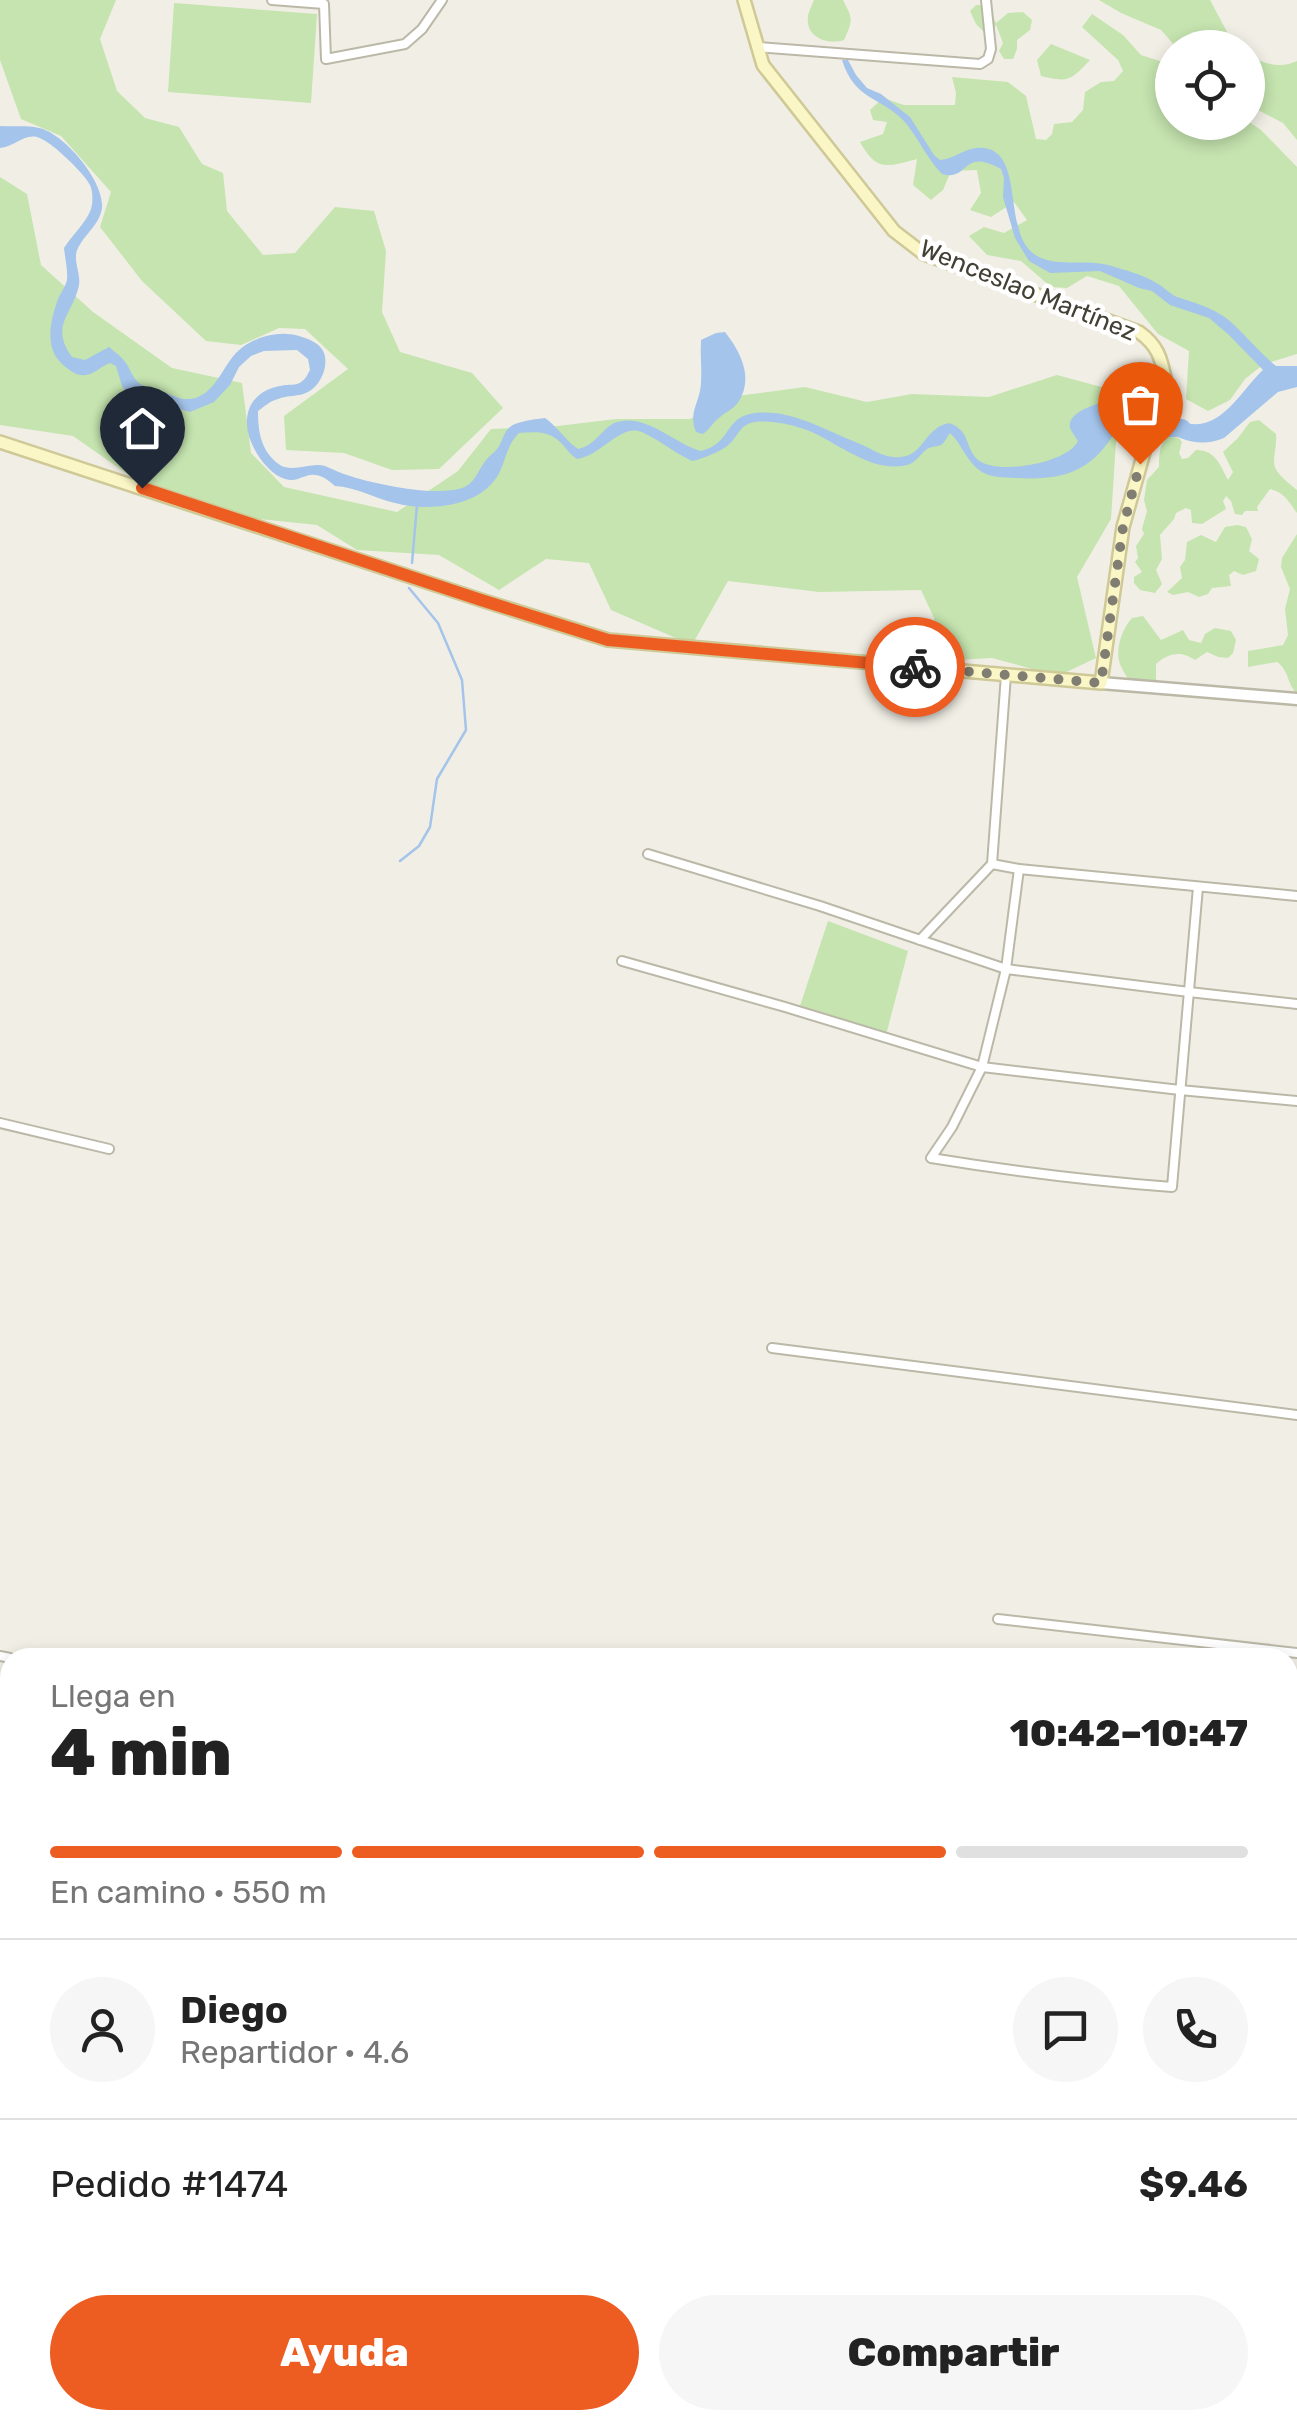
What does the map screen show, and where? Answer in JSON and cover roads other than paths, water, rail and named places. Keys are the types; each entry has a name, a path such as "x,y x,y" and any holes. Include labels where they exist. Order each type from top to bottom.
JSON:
{"main road":[{"name":"Wenceslao Martínez","path":"744,0 763,65 894,231 924,254 1140,332 1154,343 1165,378 1123,527 1101,683"},
{"path":"0,442 608,640 1101,683"}],"street":[{"path":"272,0 324,4 326,59 405,44 422,29 442,0"},
{"path":"757,47 980,64 988,59 991,49 986,0"},
{"path":"920,940 992,864 1006,674"},
{"path":"1101,683 1297,699"},
{"path":"648,854 1006,968 1297,1004"},
{"path":"992,864 1297,896"},
{"path":"1018,869 1006,968 982,1067 931,1158 1050,1176 1172,1188 1198,886"},
{"path":"622,961 982,1067 1297,1101"},
{"path":"0,1123 109,1149"},
{"path":"772,1348 1297,1416"},
{"path":"998,1620 1252,1648"}],"water":[{"path":"842,60 848,60 867,88 910,117 940,160 976,148 993,150 1003,160 1019,231 1027,247 1039,257 1056,262 1100,263 1127,271 1177,297 1213,310 1276,366 1297,366 1297,387 1278,392 1224,438 1215,441 1191,441 1161,429 1165,413 1199,424 1221,415 1263,370 1209,318 1170,305 1152,291 1100,271 1050,273 1029,261 1015,238 1003,197 1001,169 979,162 951,175 942,174 904,121 861,91"},
{"path":"0,126 39,128 60,139 81,160 101,197 98,219 76,253 79,285 63,328 65,346 72,357 85,360 109,347 140,384 188,399 202,395 214,385 237,352 262,337 290,334 320,347 325,364 316,385 304,394 272,401 258,411 265,448 285,467 320,465 388,485 450,490 470,483 508,429 522,422 545,418 578,449 617,422 628,420 649,425 701,451 718,442 745,415 769,413 808,422 895,457 915,452 934,430 949,423 961,430 977,459 998,467 1014,467 1046,461 1071,449 1078,441 1070,428 1071,421 1089,407 1122,400 1146,404 1140,421 1120,425 1088,463 1067,474 1043,478 983,473 950,433 941,445 927,449 910,464 885,466 802,428 755,422 745,425 724,448 692,461 634,430 577,459 550,435 519,433 493,482 484,491 447,505 420,507 395,503 335,486 312,475 285,479 271,471 254,448 247,416 253,402 264,392 297,384 305,378 310,370 308,359 297,350 264,351 251,356 214,402 190,412 129,395 116,366 110,363 93,373 76,374 56,357 50,334 67,280 64,248 89,214 91,187 74,165 43,139 27,137 0,148"},
{"path":"725,332 736,347 745,383 735,406 703,434 696,432 693,418 701,383 701,340"}],"waterway":[{"path":"1118,412 1156,419 1167,428 1182,428"},
{"path":"412,563 417,505"},
{"path":"400,861 419,846 430,827 437,779 466,730 462,680 438,623 409,588"}]}
